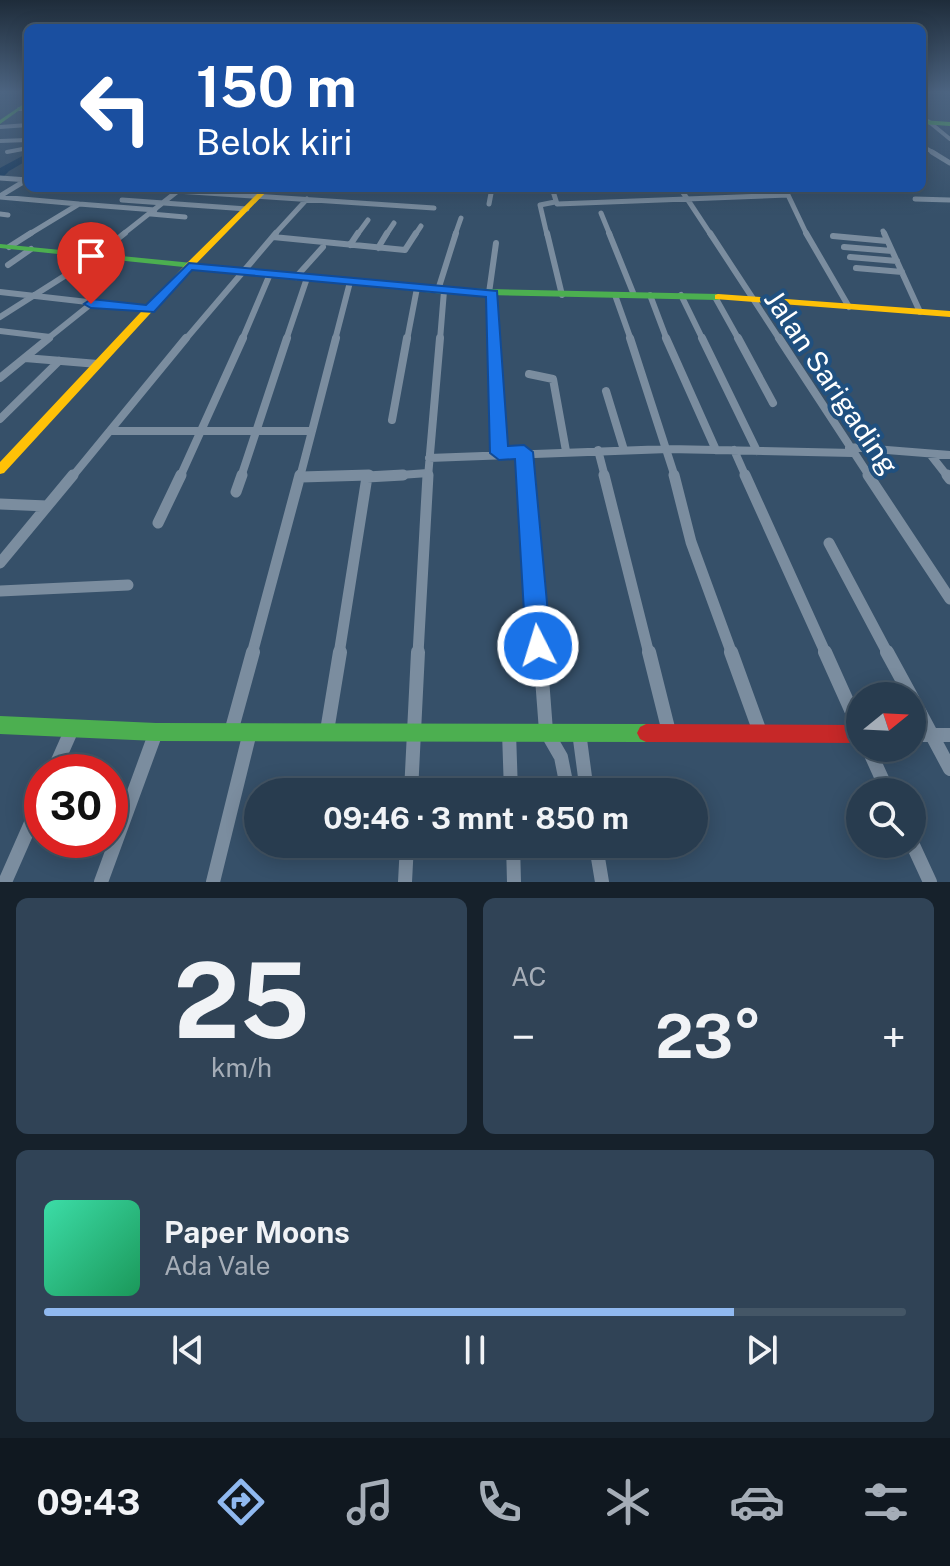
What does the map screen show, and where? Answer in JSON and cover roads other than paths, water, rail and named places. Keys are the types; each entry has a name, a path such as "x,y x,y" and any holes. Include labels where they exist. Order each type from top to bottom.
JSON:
{"street":[{"path":"0,141 24,140"},
{"path":"926,148 950,162"},
{"path":"7,152 24,149"},
{"path":"1,178 24,180"},
{"path":"0,197 24,182"},
{"path":"0,317 96,256 177,192"},
{"path":"2,465 263,192 307,199 434,208"},
{"path":"344,201 352,192"},
{"path":"489,204 491,192"},
{"path":"553,192 555,202"},
{"name":"Jalan Sarigading","path":"682,192 950,599"},
{"path":"756,192 758,196"},
{"path":"562,295 540,205 758,196 787,192 793,212 849,307"},
{"path":"0,197 185,217"},
{"path":"0,563 242,271 307,199"},
{"path":"915,199 947,200 950,206"},
{"path":"122,200 247,209"},
{"path":"5,247 79,204"},
{"path":"601,213 634,295"},
{"path":"0,214 8,215"},
{"path":"412,778 441,290 461,218"},
{"path":"350,245 368,220"},
{"path":"378,248 394,223"},
{"path":"273,237 408,249 421,226"},
{"path":"883,231 920,312"},
{"path":"833,236 887,241"},
{"path":"496,243 491,294 499,453"},
{"path":"5,247 491,294 681,295 950,314"},
{"path":"236,492 301,278 323,247"},
{"path":"844,247 892,251"},
{"path":"8,265 31,249"},
{"path":"850,257 897,261"},
{"path":"856,268 902,272"},
{"path":"158,523 270,274"},
{"path":"231,732 301,477 350,282"},
{"path":"392,420 417,288"},
{"path":"1,293 149,309"},
{"path":"615,295 668,449 691,542 760,732"},
{"path":"650,295 671,352 716,450"},
{"path":"681,295 757,451"},
{"path":"715,297 773,403"},
{"path":"0,378 91,304"},
{"path":"0,331 50,337"},
{"path":"25,358 98,364"},
{"path":"0,419 59,361"},
{"path":"529,374 553,379 566,451"},
{"path":"606,391 624,450"},
{"path":"110,431 312,431"},
{"path":"429,458 524,452 668,449 851,450 950,455"},
{"path":"598,450 669,732"},
{"path":"734,450 846,701"},
{"path":"524,452 546,731 561,757 565,778"},
{"path":"930,454 950,479"},
{"path":"301,477 428,473"},
{"path":"327,731 369,475"},
{"path":"0,504 47,506"},
{"path":"829,543 903,682"},
{"path":"0,591 128,585"},
{"path":"926,724 950,769"},
{"path":"0,725 156,732 846,732"},
{"path":"61,754 72,729"},
{"path":"101,882 156,732"},
{"path":"213,882 250,732"},
{"path":"509,732 511,778"},
{"path":"579,732 585,778"},
{"path":"926,735 950,735"},
{"path":"5,882 24,839"},
{"path":"405,882 406,858"},
{"path":"513,858 514,882"},
{"path":"595,858 602,882"},
{"path":"919,858 930,882"}],"waterway":[{"path":"0,177 5,172 3,170 24,158"}]}
